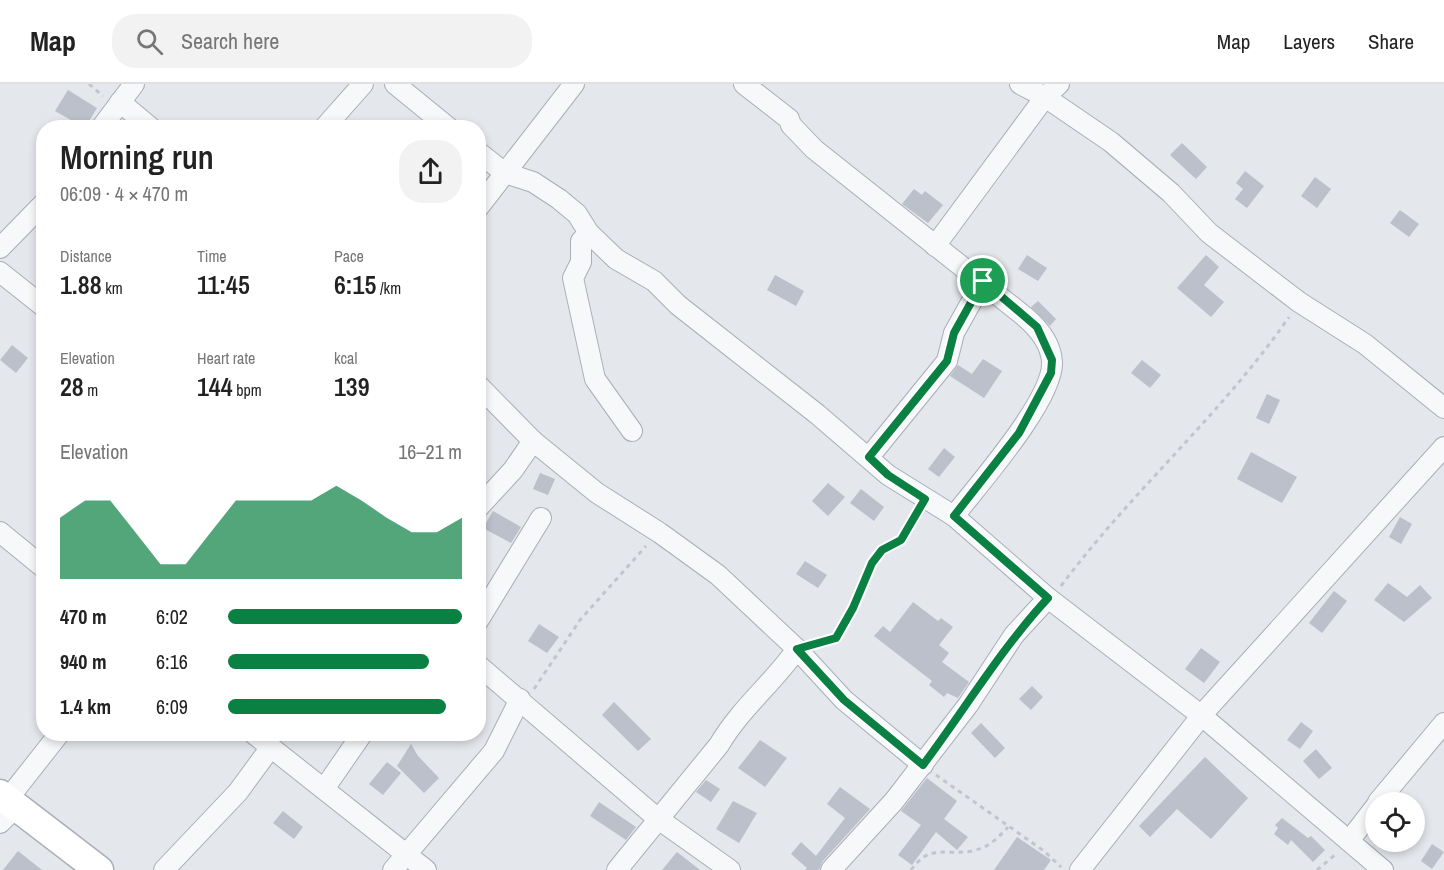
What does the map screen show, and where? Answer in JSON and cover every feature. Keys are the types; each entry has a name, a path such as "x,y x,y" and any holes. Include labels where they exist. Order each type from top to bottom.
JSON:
{"street":[{"path":"107,120 134,84"},
{"path":"331,120 363,84"},
{"path":"395,84 439,120"},
{"path":"486,197 574,84"},
{"path":"744,84 789,119 790,125 814,148 935,246 983,281 1037,327 1052,360 1051,373 1019,433 954,516"},
{"path":"1020,84 1052,91 1171,193 1209,233 1299,302 1365,344 1444,408"},
{"path":"935,246 1052,91"},
{"path":"120,102 141,120"},
{"path":"486,158 505,173 533,182 559,199 577,214 590,233 616,259 654,282 678,305 869,457 888,475 954,516 1050,599 1202,716 1383,870"},
{"path":"0,248 36,211"},
{"path":"590,233 581,242 581,262 573,278 595,379 632,431"},
{"path":"0,272 36,301"},
{"path":"869,457 947,361 954,333 983,281"},
{"path":"486,391 532,441 597,493 660,533 718,575 797,649 844,700 923,765"},
{"path":"486,499 513,470 532,441"},
{"path":"1080,870 1202,716 1444,447"},
{"path":"486,608 541,518"},
{"path":"0,532 36,561"},
{"path":"831,870 894,801 968,705 1014,635 1050,599"},
{"path":"617,870 657,818 719,745 731,726 785,666 797,649"},
{"path":"486,671 657,818 730,870"},
{"path":"393,870 494,751 523,701"},
{"path":"1387,792 1444,723"},
{"path":"54,741 6,806 99,870"},
{"path":"263,741 426,870"},
{"path":"324,789 357,741"},
{"path":"164,870 225,802 238,792 271,747"},
{"path":"1350,842 1365,821"}],"path":[{"path":"1050,599 1114,518 1191,437 1267,349 1299,302"},
{"path":"797,649 836,638 853,608 872,563 882,550 901,540 925,499"},
{"path":"523,701 574,627 633,559 660,533"},
{"path":"923,765 1044,851 1064,870"},
{"path":"911,870 917,861 938,851 972,851 988,845 1008,827"},
{"path":"1317,870 1350,842"}],"building":[{"path":"68,90 97,108 90,120 71,120 55,111"},
{"path":"1182,143 1207,167 1196,179 1170,155"},
{"path":"1245,171 1264,186 1247,208 1235,199 1243,189 1236,183"},
{"path":"1315,177 1331,189 1317,208 1301,196"},
{"path":"914,189 922,195 925,191 943,205 928,223 902,204"},
{"path":"1400,210 1419,224 1409,237 1390,223"},
{"path":"1027,255 1047,268 1038,281 1018,269"},
{"path":"1206,255 1219,267 1204,285 1224,302 1211,317 1177,288"},
{"path":"775,275 804,291 796,306 767,290"},
{"path":"1038,301 1056,319 1050,326 1031,307"},
{"path":"12,345 28,358 16,373 0,360"},
{"path":"983,359 1002,371 984,398 950,376 958,365 972,374"},
{"path":"1142,360 1161,375 1150,388 1131,373"},
{"path":"1267,394 1280,400 1269,424 1256,418"},
{"path":"944,448 955,457 939,477 928,469"},
{"path":"1251,452 1297,477 1282,503 1237,479"},
{"path":"540,473 555,479 548,495 533,489"},
{"path":"828,483 845,497 828,516 812,501"},
{"path":"861,489 884,507 874,521 850,503"},
{"path":"493,511 521,527 511,543 486,530 486,523"},
{"path":"1400,517 1412,524 1401,544 1389,537"},
{"path":"805,561 827,575 818,588 796,574"},
{"path":"1388,583 1407,597 1420,585 1432,598 1404,622 1374,600"},
{"path":"1334,591 1347,601 1322,633 1309,623"},
{"path":"913,602 938,621 941,618 953,627 939,645 949,653 942,662 969,682 958,698 947,693 944,697 929,685 932,681 874,636 883,626 890,632"},
{"path":"539,624 559,637 547,653 528,641"},
{"path":"1201,648 1220,662 1204,683 1185,669"},
{"path":"1032,686 1043,697 1031,710 1019,699"},
{"path":"614,702 651,739 638,751 602,715"},
{"path":"1301,722 1313,731 1300,749 1287,740"},
{"path":"981,723 1005,748 995,758 971,733"},
{"path":"760,740 787,758 765,787 738,768"},
{"path":"411,744 418,756 439,778 424,793 397,766"},
{"path":"1316,749 1332,768 1319,779 1303,761"},
{"path":"1205,757 1248,798 1211,839 1177,809 1150,837 1139,826"},
{"path":"387,762 401,773 383,795 369,784"},
{"path":"927,778 957,801 944,819 968,837 957,850 936,832 912,865 898,855 921,825 901,811"},
{"path":"706,780 720,789 711,802 696,792"},
{"path":"840,787 870,809 822,862 819,870 805,870 807,868 791,854 801,842 816,856 845,818 827,804"},
{"path":"733,801 757,813 739,843 716,829"},
{"path":"599,802 636,827 626,840 590,816"},
{"path":"283,811 303,827 294,839 273,823"},
{"path":"1282,818 1308,838 1311,836 1325,850 1313,862 1291,840 1288,845 1274,834 1278,828 1275,825"},
{"path":"1017,837 1051,860 1044,870 994,870"},
{"path":"1432,844 1444,852 1432,869 1421,861"},
{"path":"18,851 42,870 3,870"},
{"path":"677,852 700,870 662,870"}],"route":[{"path":"983,281 999,297 1037,327 1052,360 1051,373 1019,433 954,516 1048,598 1014,635 968,705 923,765 844,700 797,649 836,638 853,608 872,563 882,550 901,540 925,499 888,475 869,457 947,361 954,333 983,281"}]}
